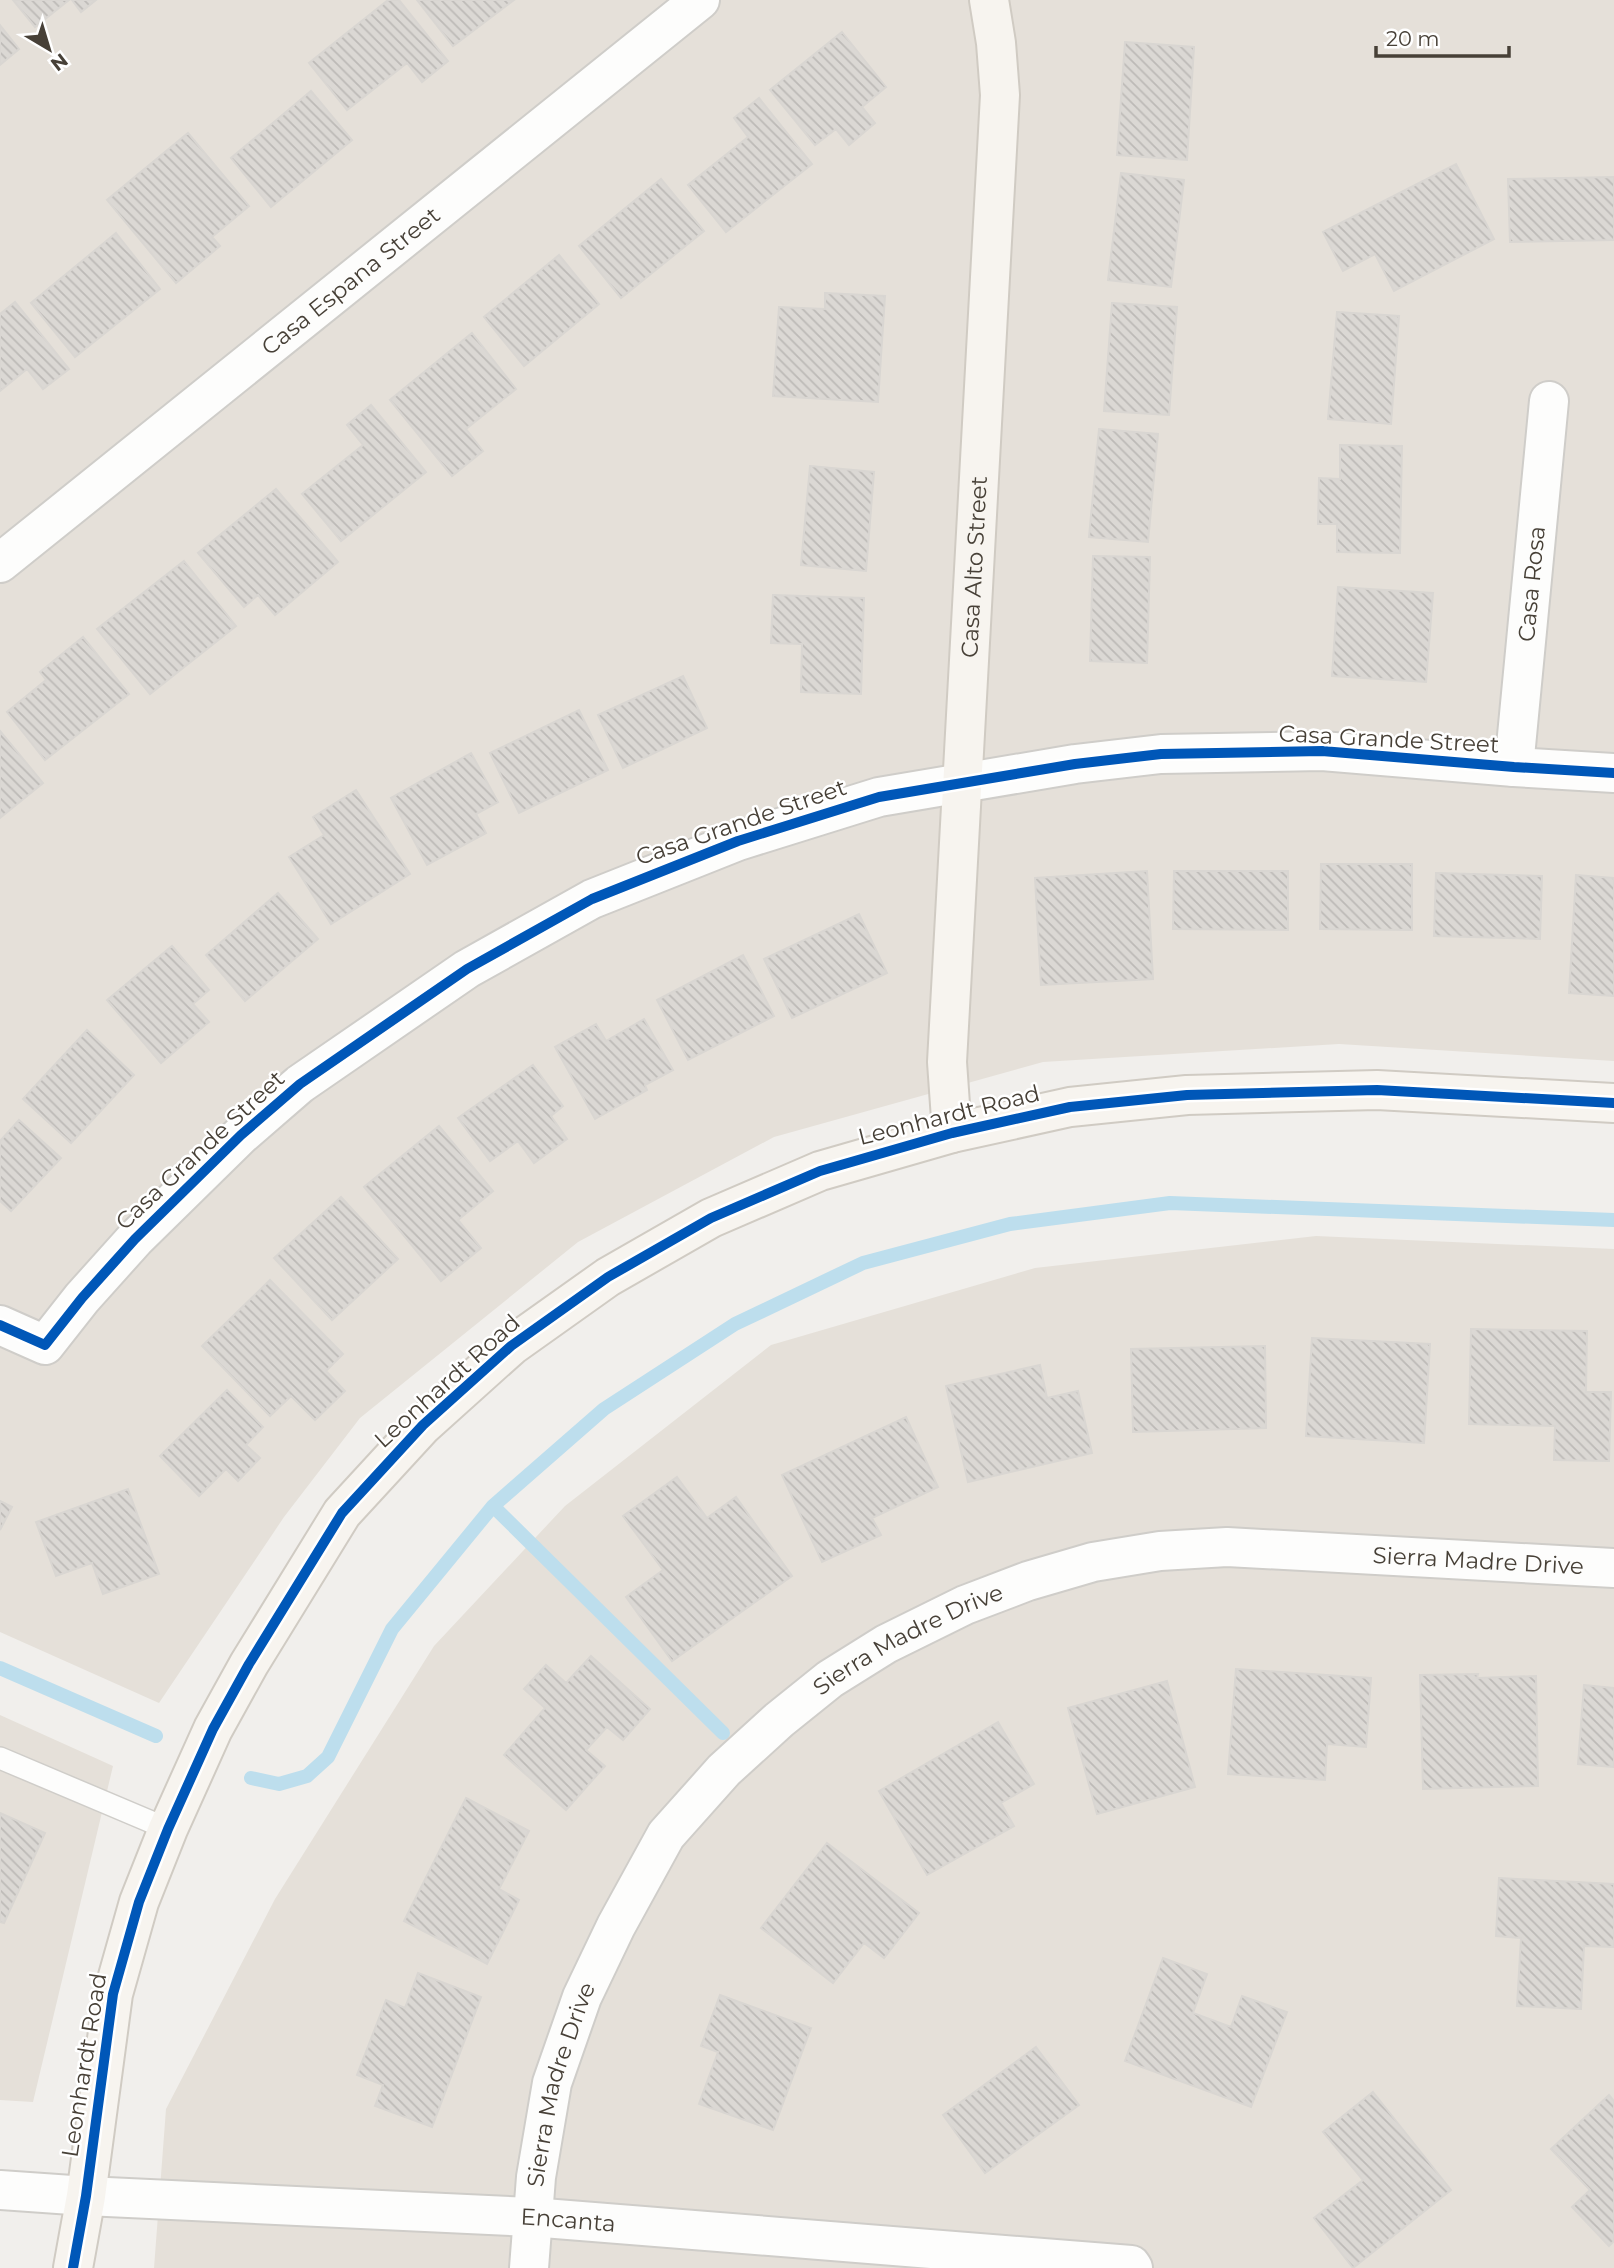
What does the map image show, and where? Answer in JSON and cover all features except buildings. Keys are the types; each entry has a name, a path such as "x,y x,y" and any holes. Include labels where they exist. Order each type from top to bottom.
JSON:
{"street":[{"name":"Casa Espana Street","path":"0,563 700,0"},
{"name":"Casa Alto Street","path":"952,1133 947,1062 1000,95 989,0"},
{"name":"Casa Rosa","path":"1514,767 1549,401"},
{"name":"Casa Grande Street","path":"0,1325 45,1345 82,1298 135,1240 241,1135 300,1084 467,969 592,899 738,841 879,797 1161,754 1322,751 1614,773"},
{"name":"Leonhardt Road","path":"73,2268 86,2196 113,1994 139,1902 213,1728 342,1513 423,1425 511,1346 608,1277 711,1218 820,1171 952,1133 1070,1107 1187,1095 1377,1090 1614,1103"},
{"name":"Sierra Madre Drive","path":"529,2268 536,2176 552,2084 582,1997 616,1926 666,1835 724,1770 779,1720 830,1679 886,1644 965,1605 1028,1581 1093,1562 1160,1551 1227,1547 1614,1568"},
{"name":"Encanta","path":"0,2190 531,2217 1131,2265 1133,2268"}],"lane":[{"path":"0,1758 168,1829"}],"shaded area":[{"path":"0,0 1614,0 1614,1061 1339,1044 1043,1062 774,1137 578,1242 360,1418 284,1517 159,1703 0,1632"},
{"path":"1316,1236 1614,1249 1614,2268 154,2268 166,2109 275,1899 434,1646 565,1506 771,1345 1035,1268"},
{"path":"0,1715 113,1766 33,2102 0,2100"}],"waterway":[{"path":"251,1778 279,1784 307,1776 328,1757 392,1629 493,1506 604,1409 735,1324 863,1263 1010,1224 1170,1203 1614,1220"},
{"path":"493,1506 723,1733"},
{"path":"0,1668 156,1736"}],"cycle path":[{"path":"0,1325 45,1345 82,1298 135,1239 241,1135 300,1084 467,969 592,899 738,841 879,797 1075,764 1161,754 1322,751 1614,773"},
{"path":"73,2268 86,2196 113,1994 139,1902 213,1729 249,1664 342,1513 423,1425 511,1346 608,1277 711,1218 820,1171 952,1133 1070,1107 1187,1095 1377,1090 1614,1103"}]}
